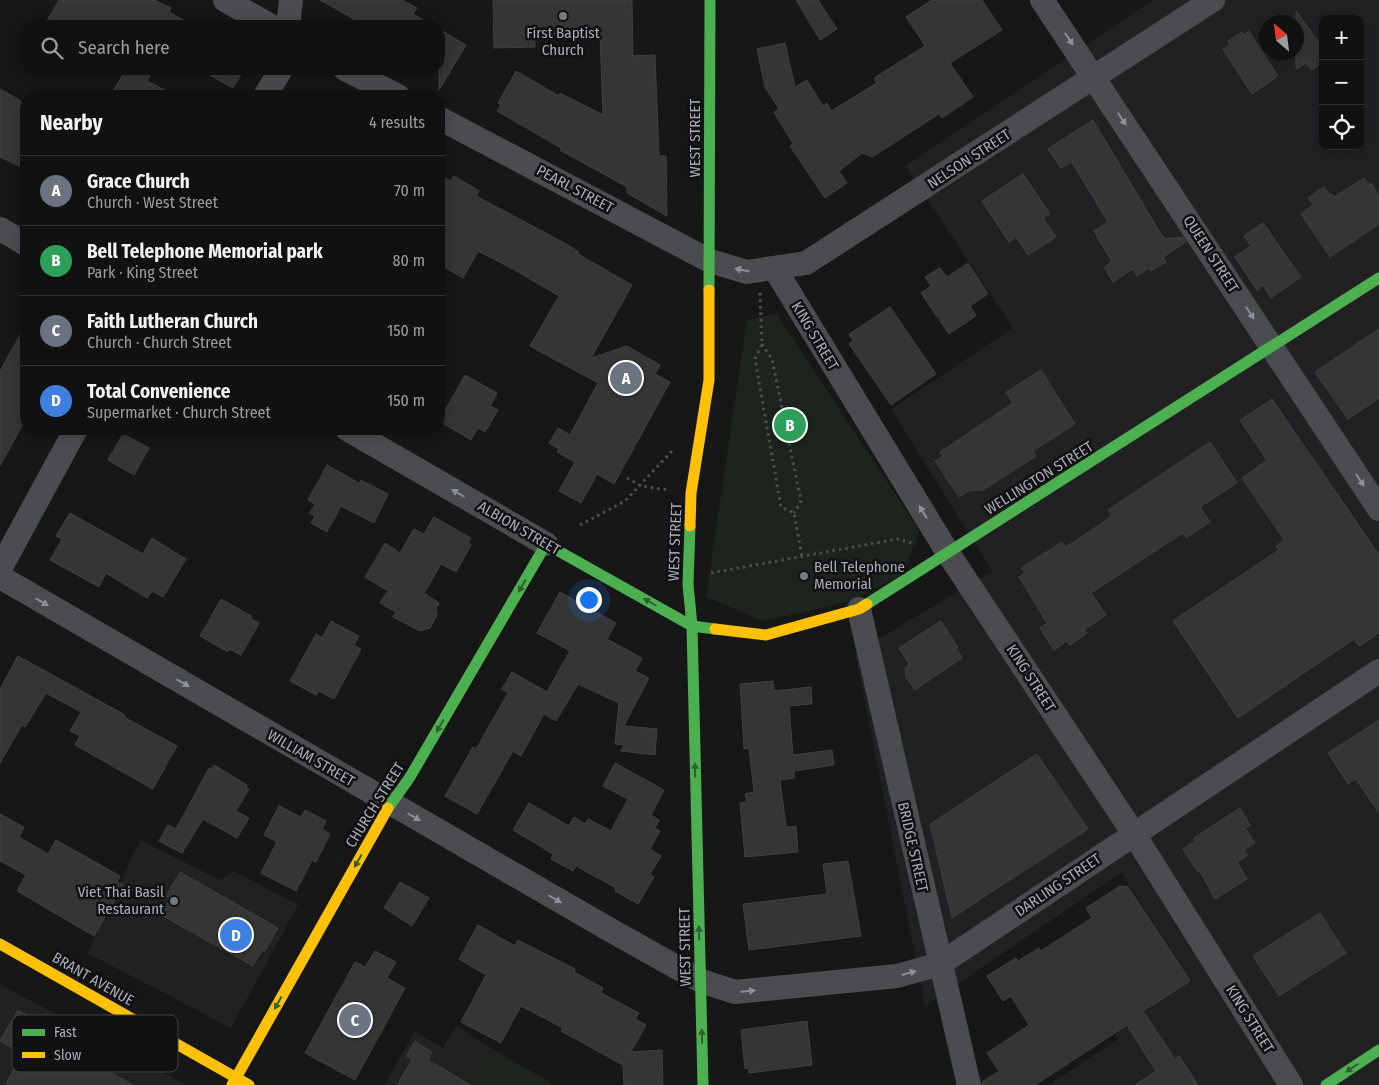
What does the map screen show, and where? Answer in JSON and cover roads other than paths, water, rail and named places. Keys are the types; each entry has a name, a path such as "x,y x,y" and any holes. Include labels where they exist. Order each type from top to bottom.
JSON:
{"street":[{"path":"224,0 260,20"},
{"path":"289,20 291,0"},
{"name":"WEST STREET","path":"703,1085 692,626 688,584 692,493 709,380 710,0"},
{"name":"QUEEN STREET","path":"1042,0 1379,509"},
{"name":"NELSON STREET","path":"710,261 747,272 806,263 1214,0"},
{"path":"268,90 277,75"},
{"path":"357,75 386,90"},
{"name":"PEARL STREET","path":"445,121 710,261"},
{"path":"0,229 20,241"},
{"name":"KING STREET","path":"767,270 948,553 1134,834 1291,1085"},
{"name":"WELLINGTON STREET","path":"692,626 766,635 859,609 1379,278"},
{"path":"0,569 73,435"},
{"name":"ALBION STREET","path":"357,435 692,626"},
{"name":"CHURCH STREET","path":"234,1082 390,804 410,777 546,544"},
{"name":"WILLIAM STREET","path":"0,577 390,804 701,981"},
{"name":"BRIDGE STREET","path":"859,609 969,1085"},
{"name":"DARLING STREET","path":"701,981 735,992 897,976 940,964 1379,671"},
{"name":"BRANT AVENUE","path":"0,944 120,1015"},
{"name":"BRANT AVENUE","path":"178,1049 234,1082 249,1085"},
{"path":"1326,1085 1379,1050"}],"place":[{"name":"First Baptist Church","path":"563,16"},
{"name":"Grace Church","path":"626,378"},
{"name":"Bell Telephone Memorial park","path":"790,425"},
{"name":"Bell Telephone Memorial","path":"804,576"},
{"name":"Viet Thai Basil Restaurant","path":"174,901"},
{"name":"Total Convenience","path":"236,935"},
{"name":"Faith Lutheran Church","path":"355,1020"}]}
